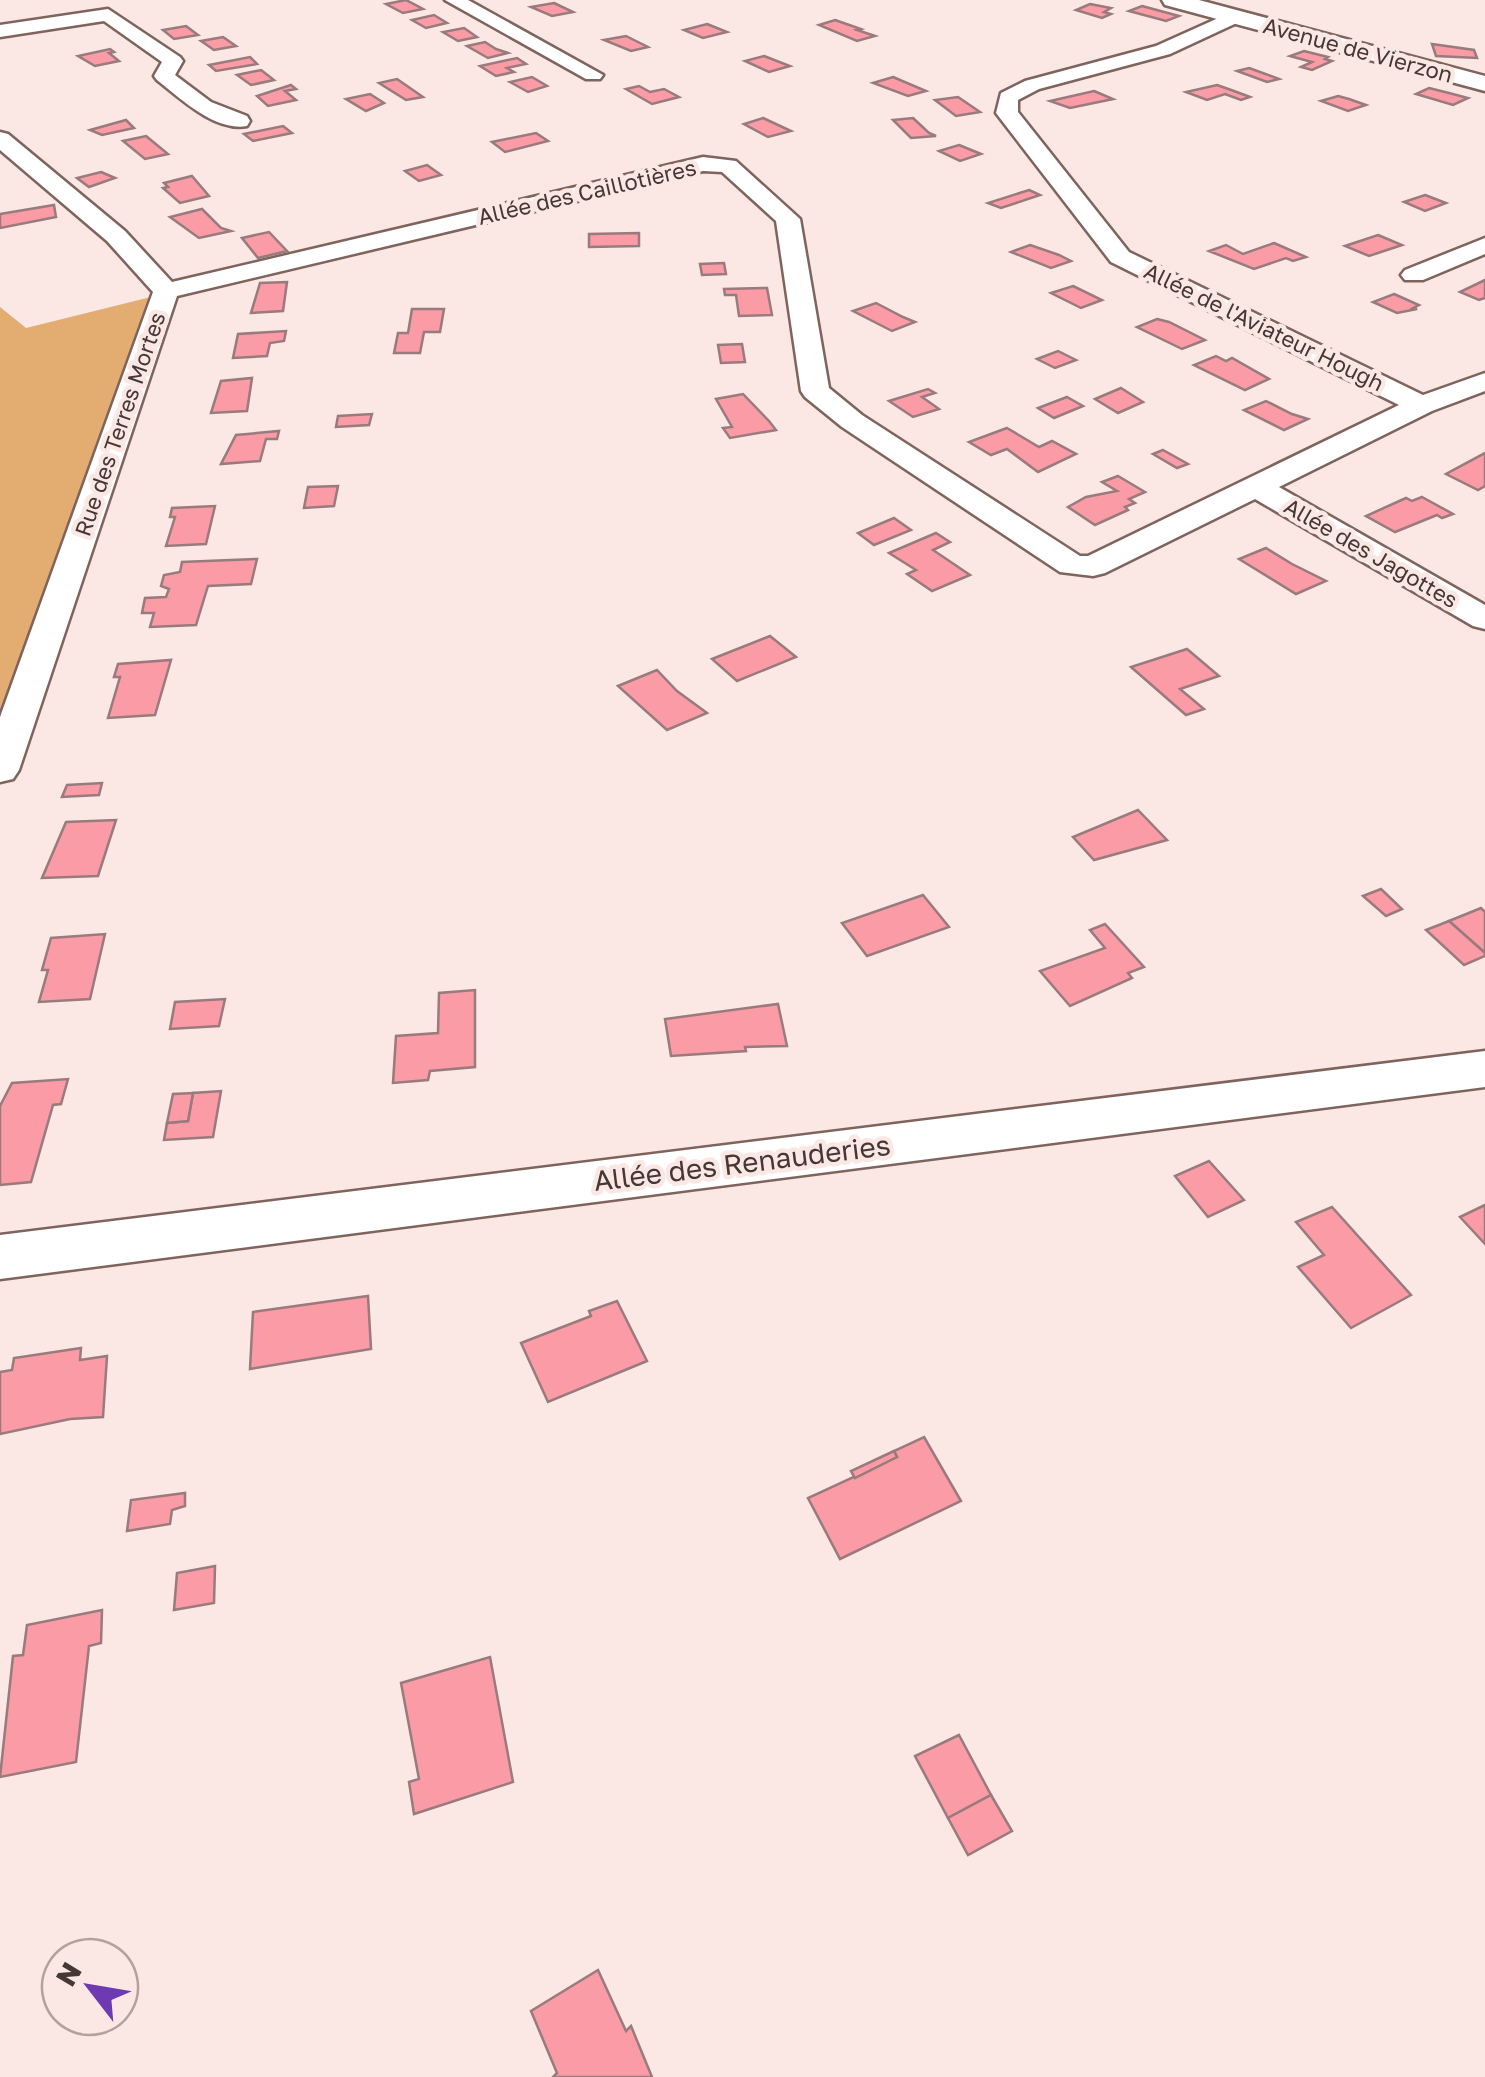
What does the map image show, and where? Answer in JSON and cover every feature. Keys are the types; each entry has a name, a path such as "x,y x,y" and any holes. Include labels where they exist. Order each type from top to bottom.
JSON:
{"main road":[{"name":"Avenue de Vierzon","path":"1174,0 1485,84"}],"street":[{"path":"454,0 593,75"},
{"path":"0,31 108,15 173,61 164,76 204,106 239,121"},
{"name":"Allée de l'Aviateur Hough","path":"1234,16 1162,50 1032,85 1008,97 1007,113 1120,257 1422,405"},
{"name":"Rue des Terres Mortes","path":"0,139 116,236 166,291 0,770"},
{"name":"Allée des Caillotières","path":"166,291 703,164 728,166 788,219 816,391 852,421 1072,565 1093,566 1258,488"},
{"path":"1414,275 1485,245"},
{"path":"1422,405 1485,381"},
{"name":"Allée de l'Aviateur Hough","path":"1258,488 1422,405"},
{"name":"Allée des Jagottes","path":"1258,488 1485,619"},
{"name":"Allée des Renauderies","path":"0,1258 1485,1069"}],"shaded area":[{"path":"167,293 0,734 0,307 26,328"}],"building":[{"path":"406,0 423,9 403,13 386,4"},
{"path":"554,3 573,12 552,16 531,7"},
{"path":"1090,4 1111,8 1104,12 1111,14 1102,18 1076,10"},
{"path":"1142,6 1179,16 1166,21 1129,11"},
{"path":"434,15 447,23 426,28 412,20"},
{"path":"835,20 875,36 857,41 819,25"},
{"path":"707,24 727,32 703,38 684,30"},
{"path":"186,26 198,35 174,39 163,30"},
{"path":"464,28 477,37 458,41 443,32"},
{"path":"626,36 648,47 631,51 604,40"},
{"path":"223,37 236,46 214,50 201,41"},
{"path":"485,42 508,53 488,58 467,46"},
{"path":"1432,44 1474,50 1477,58 1436,56"},
{"path":"110,49 114,52 109,53 119,61 95,66 78,56"},
{"path":"1304,51 1332,61 1312,70 1301,67 1312,62 1290,56"},
{"path":"764,56 790,66 769,72 745,61"},
{"path":"250,57 257,64 216,71 209,65"},
{"path":"517,58 526,64 507,68 514,72 496,76 480,66"},
{"path":"1249,68 1279,79 1267,82 1237,71"},
{"path":"261,70 274,80 251,85 237,75"},
{"path":"532,77 547,86 528,92 510,82"},
{"path":"893,77 926,91 908,96 873,83"},
{"path":"397,79 423,97 406,100 379,83"},
{"path":"291,85 296,89 285,91 296,100 268,106 257,96"},
{"path":"1217,85 1250,97 1241,100 1225,94 1207,100 1186,92"},
{"path":"639,86 650,92 664,89 679,97 652,104 626,89"},
{"path":"1429,88 1468,98 1453,105 1416,94"},
{"path":"1094,91 1113,99 1070,108 1050,101"},
{"path":"370,94 384,103 366,111 346,99"},
{"path":"1338,96 1366,105 1348,111 1321,101"},
{"path":"958,97 980,112 956,116 935,100"},
{"path":"763,118 791,131 768,137 744,124"},
{"path":"913,118 936,136 911,138 893,120"},
{"path":"126,120 134,128 102,135 90,130"},
{"path":"283,126 292,133 253,141 244,134"},
{"path":"536,133 548,141 505,152 492,142"},
{"path":"146,136 168,154 145,159 123,141"},
{"path":"959,145 981,154 960,161 939,151"},
{"path":"427,165 441,175 419,181 405,171"},
{"path":"101,172 115,178 89,187 77,178"},
{"path":"192,176 209,196 180,203 163,188 168,187 164,183"},
{"path":"1029,190 1040,195 1001,208 988,203"},
{"path":"1425,195 1446,203 1425,211 1404,202"},
{"path":"54,205 56,217 0,228 0,214"},
{"path":"202,209 221,228 231,231 199,238 170,217"},
{"path":"269,232 287,251 258,258 242,238"},
{"path":"639,233 639,246 589,247 589,234"},
{"path":"1378,235 1402,245 1369,256 1345,246"},
{"path":"1274,243 1306,257 1293,261 1286,258 1254,269 1209,251 1226,245 1243,254"},
{"path":"1030,245 1071,261 1051,268 1011,252"},
{"path":"724,263 726,274 702,275 700,264"},
{"path":"1485,280 1485,298 1479,300 1460,292"},
{"path":"287,282 283,311 251,313 260,283"},
{"path":"1073,286 1102,300 1081,308 1051,293"},
{"path":"767,288 772,315 739,316 736,295 725,295 724,289"},
{"path":"1394,294 1419,305 1413,308 1417,309 1397,313 1373,302"},
{"path":"876,303 915,322 892,331 853,311"},
{"path":"412,309 444,309 440,332 424,332 420,353 394,353 398,333 408,333"},
{"path":"1157,319 1205,340 1182,349 1137,327"},
{"path":"286,331 284,341 270,343 267,356 233,358 238,334"},
{"path":"742,344 745,362 721,363 718,345"},
{"path":"1058,351 1076,360 1055,368 1037,359"},
{"path":"1216,356 1226,361 1232,358 1269,379 1245,390 1194,365"},
{"path":"252,378 247,411 211,413 221,381"},
{"path":"1121,388 1143,402 1118,413 1095,399"},
{"path":"928,389 935,393 922,397 939,409 913,417 889,401"},
{"path":"743,394 776,430 730,438 723,428 732,427 716,399"},
{"path":"1067,397 1083,406 1054,418 1038,408"},
{"path":"1266,401 1308,419 1284,430 1244,410"},
{"path":"372,414 369,425 336,427 338,416"},
{"path":"1007,428 1039,447 1052,441 1076,454 1038,472 1007,449 991,455 969,442"},
{"path":"279,431 277,439 266,439 260,461 221,464 236,435"},
{"path":"1163,450 1188,464 1177,468 1153,454"},
{"path":"1485,453 1485,486 1478,490 1446,474"},
{"path":"1118,476 1145,492 1129,499 1135,503 1125,507 1128,510 1095,525 1068,507 1086,497 1117,491 1102,482"},
{"path":"338,486 334,506 304,508 308,487"},
{"path":"1422,497 1453,514 1442,518 1437,515 1395,532 1366,516 1406,498 1412,501"},
{"path":"215,506 206,544 166,546 175,517 170,517 172,508"},
{"path":"894,518 911,530 874,545 858,533"},
{"path":"936,533 950,542 933,550 970,575 932,591 907,574 916,570 889,553"},
{"path":"1266,548 1326,581 1296,594 1239,559"},
{"path":"257,559 251,584 208,586 196,625 150,627 154,613 142,613 145,598 166,597 169,589 161,586 164,575 180,572 182,562"},
{"path":"770,636 796,657 737,681 712,659"},
{"path":"1187,649 1219,676 1180,689 1204,709 1186,715 1131,667"},
{"path":"171,660 155,715 108,718 120,677 114,677 118,664"},
{"path":"657,670 707,713 667,730 618,686"},
{"path":"102,783 99,795 62,797 67,785"},
{"path":"1138,810 1167,840 1094,860 1073,837"},
{"path":"116,820 98,876 42,878 66,822"},
{"path":"1381,889 1402,909 1386,916 1363,896"},
{"path":"923,895 949,927 867,956 842,923"},
{"path":"1481,908 1485,912 1485,953 1449,921"},
{"path":"1449,921 1485,956 1464,965 1426,930"},
{"path":"1105,924 1144,967 1128,973 1132,978 1070,1006 1040,971 1105,948 1090,930"},
{"path":"105,934 90,999 39,1002 51,938"},
{"path":"475,990 475,1067 430,1071 428,1080 393,1083 396,1036 438,1033 439,993"},
{"path":"225,999 219,1026 170,1029 175,1002"},
{"path":"778,1004 787,1046 671,1056 665,1019"},
{"path":"68,1079 61,1104 53,1105 31,1182 0,1185 0,1106 12,1083"},
{"path":"221,1091 213,1137 164,1140 167,1123 188,1121 193,1093"},
{"path":"193,1093 188,1121 167,1123 173,1094"},
{"path":"1209,1161 1244,1200 1208,1217 1175,1176"},
{"path":"1485,1205 1485,1244 1460,1217"},
{"path":"1332,1207 1411,1295 1351,1328 1298,1267 1324,1255 1296,1222"},
{"path":"368,1296 371,1349 250,1369 253,1312"},
{"path":"617,1301 647,1361 548,1402 521,1343 591,1316 589,1311"},
{"path":"81,1348 80,1360 107,1356 103,1417 70,1419 0,1434 0,1372 12,1370 14,1358"},
{"path":"924,1437 961,1501 840,1559 808,1498 897,1457 894,1451"},
{"path":"894,1451 897,1457 855,1478 851,1471"},
{"path":"185,1493 185,1506 172,1510 170,1524 127,1531 131,1500"},
{"path":"215,1566 214,1603 174,1610 177,1573"},
{"path":"102,1610 101,1643 89,1646 76,1762 0,1777 13,1656 23,1655 27,1625"},
{"path":"490,1657 513,1782 414,1814 409,1782 419,1779 401,1683"},
{"path":"959,1735 991,1795 948,1818 915,1756"},
{"path":"991,1795 1012,1831 968,1855 948,1818"},
{"path":"598,1970 626,2031 631,2026 652,2077 553,2077 557,2073 531,2011"}]}
